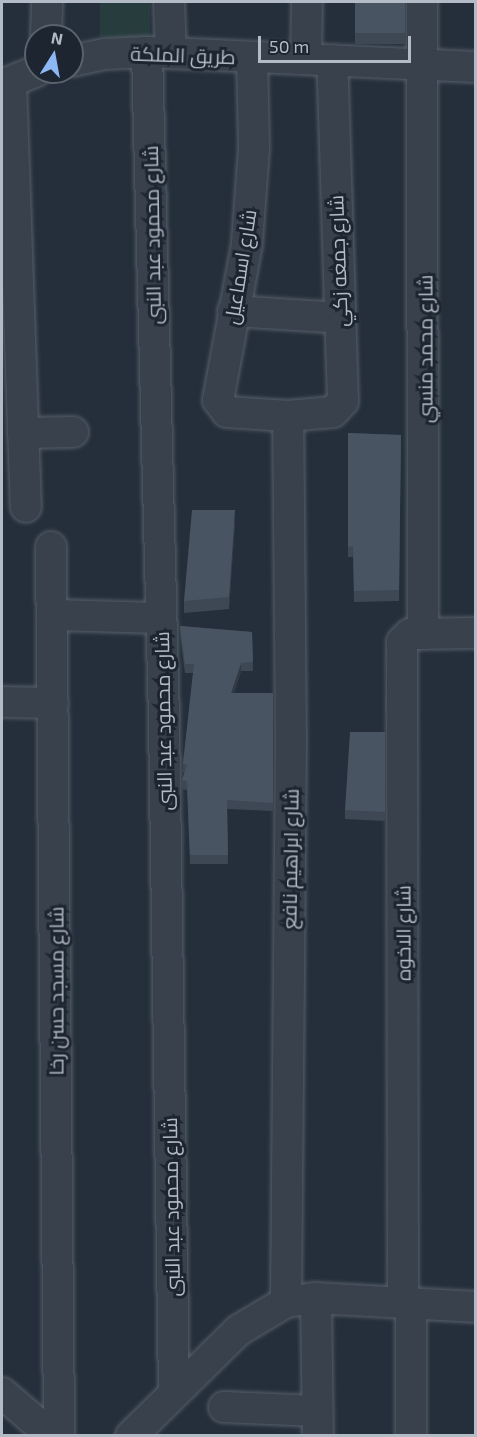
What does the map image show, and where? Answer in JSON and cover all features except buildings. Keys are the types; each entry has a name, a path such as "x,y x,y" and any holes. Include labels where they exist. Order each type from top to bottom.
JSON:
{"street":[{"path":"46,24 47,2"},
{"name":"شارع محمود عبد النبى","path":"170,2 159,53 161,618 174,1390"},
{"name":"شارع جمعه زكي","path":"288,416 333,412 341,406 340,318 319,60 307,2"},
{"name":"شارع محمد منسي","path":"422,2 423,634"},
{"name":"طريق الملكة","path":"84,58 105,54 159,53 476,67"},
{"name":"شارع اسماعيل","path":"252,57 252,196 247,244 218,400 221,408 227,412 288,416"},
{"path":"16,80 26,507"},
{"path":"233,311 340,318"},
{"name":"شارع ابراهيم نافع","path":"286,1302 291,744 288,416"},
{"path":"23,433 73,432"},
{"name":"شارع مسجد حسن رخا","path":"51,547 59,1436"},
{"path":"52,615 161,618"},
{"path":"423,634 476,633"},
{"name":"شارع الاخوه","path":"407,1303 402,642 406,635 423,634"},
{"path":"2,702 53,703"},
{"path":"224,1407 317,1423 316,1298"},
{"path":"148,1430 174,1390 238,1330 286,1302 316,1298 476,1307"},
{"path":"407,1303 411,1436"},
{"path":"2,1393 52,1436"}],"green space":[{"path":"100,2 150,2 150,37 100,37"}]}
